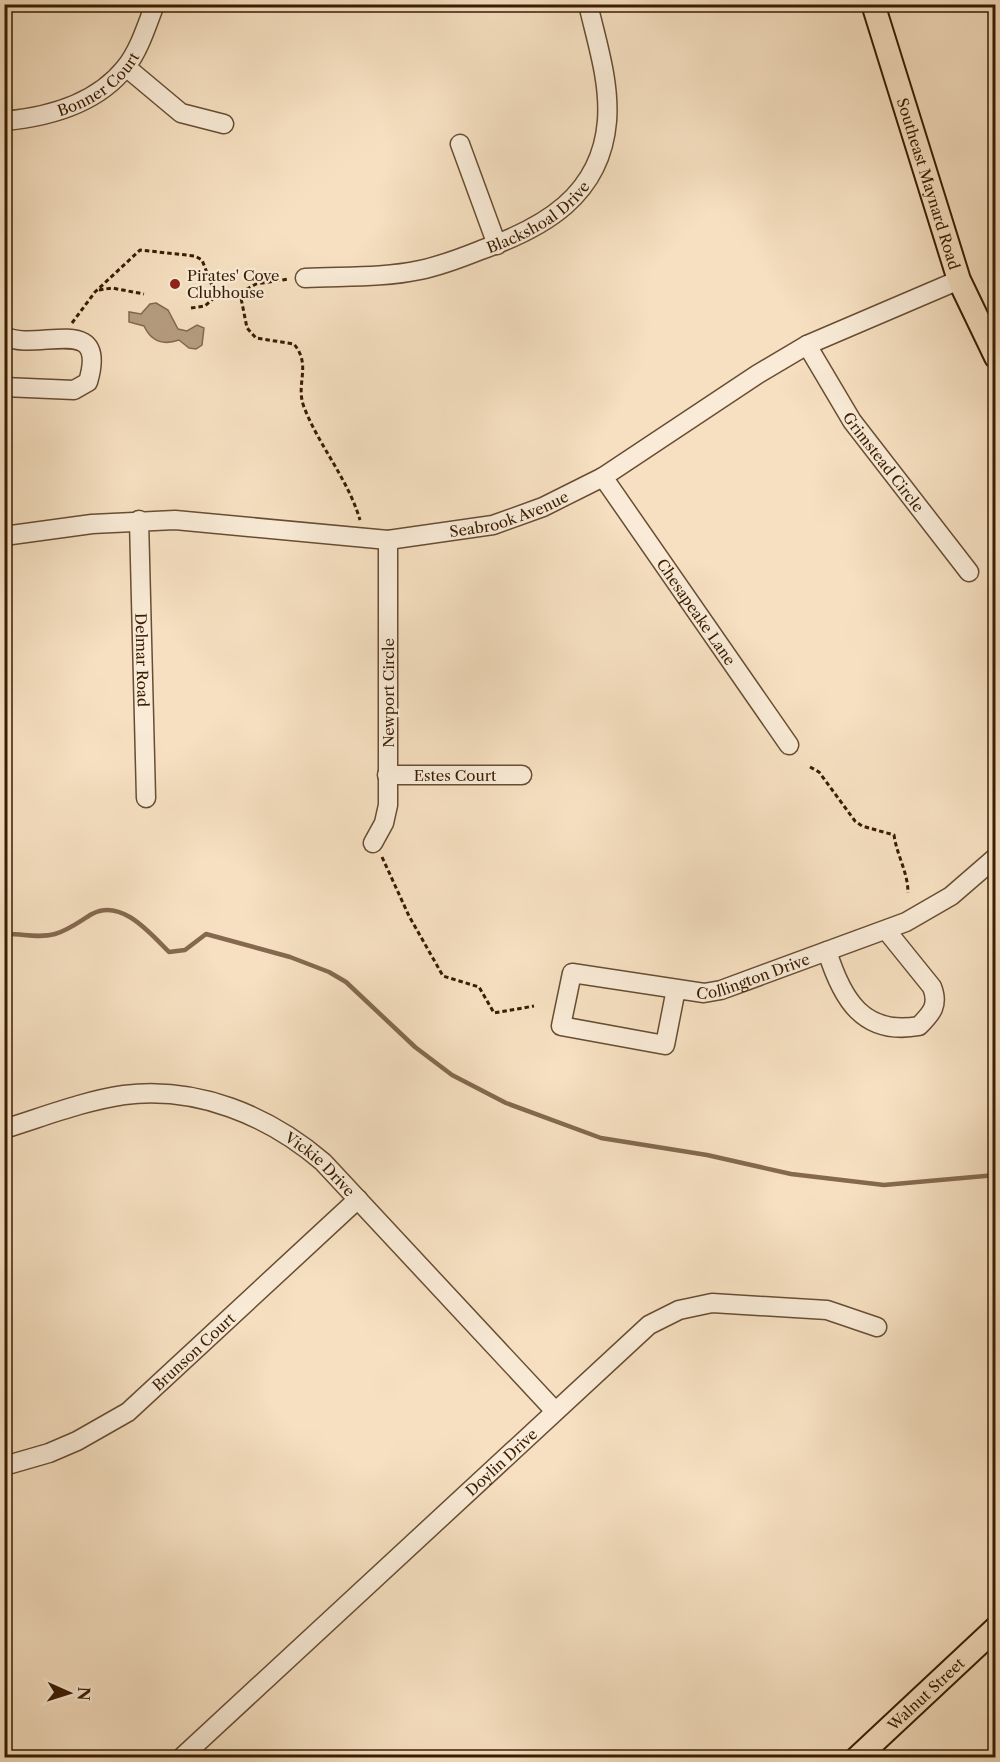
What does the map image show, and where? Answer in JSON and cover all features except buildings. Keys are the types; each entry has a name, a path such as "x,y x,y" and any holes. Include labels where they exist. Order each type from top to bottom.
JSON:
{"main road":[{"name":"Southeast Maynard Road","path":"873,4 959,280 996,357"},
{"name":"Walnut Street","path":"857,1758 996,1628"}],"street":[{"name":"Bonner Court","path":"4,121 42,117 75,105 105,87 126,67 155,4"},
{"name":"Blackshoal Drive","path":"305,278 418,270 497,244 533,229 551,219 570,201 587,179 596,161 606,124 608,101 604,73 588,4"},
{"path":"126,67 181,113 224,124"},
{"path":"460,144 497,244"},
{"name":"Seabrook Avenue","path":"4,536 139,520 175,520 388,540 493,525 543,507 603,477 758,374 807,345 959,280"},
{"path":"4,336 34,342 58,337 76,338 85,344 92,355 88,382 74,390 4,387"},
{"name":"Grimstead Circle","path":"807,345 852,421 969,572"},
{"name":"Chesapeake Lane","path":"603,477 789,745"},
{"name":"Delmar Road","path":"139,520 146,798"},
{"name":"Newport Circle","path":"373,843 384,823 388,805 388,540"},
{"name":"Estes Court","path":"387,775 522,775"},
{"name":"Collington Drive","path":"676,988 665,1045 561,1026 572,973 676,988 704,993 721,990 886,930 932,909 996,857"},
{"name":"Collington Drive","path":"827,951 835,975 862,1016 876,1025 895,1028 919,1026 934,1010 936,998 932,987 886,930"},
{"name":"Vickie Drive","path":"4,1130 92,1102 145,1093 189,1096 235,1109 284,1132 322,1162 358,1199 555,1411"},
{"name":"Brunson Court","path":"4,1466 49,1453 77,1441 128,1412 358,1199"},
{"name":"Doylin Drive","path":"181,1758 649,1324 693,1306 712,1303 827,1310 877,1327"}],"path":[{"path":"58,337 95,292 140,250 195,256 202,260 216,296"},
{"path":"191,308 205,306 216,296 240,292 256,284 305,278"},
{"path":"95,292 112,288 144,294"},
{"path":"240,292 247,328 256,338 294,344 300,351 304,363 303,405 354,498 361,524"},
{"path":"810,767 819,772 855,821 862,826 894,836 899,857 906,872 908,893"},
{"path":"373,843 387,864 409,916 443,976 479,987 494,1013 534,1006"}],"shaded area":[{"path":"156,303 168,310 178,329 187,331 197,325 204,328 202,345 196,349 189,348 179,340 158,341 144,326 129,322 129,312 141,314 150,304"}],"waterway":[{"path":"4,934 42,936 55,934 103,910 124,914 134,920 169,952 185,950 206,934 290,957 329,972 346,982 415,1047 452,1075 506,1103 601,1138 707,1155 791,1174 884,1185 996,1175"}],"place":[{"name":"Pirates' Cove Clubhouse","path":"175,284"}]}
